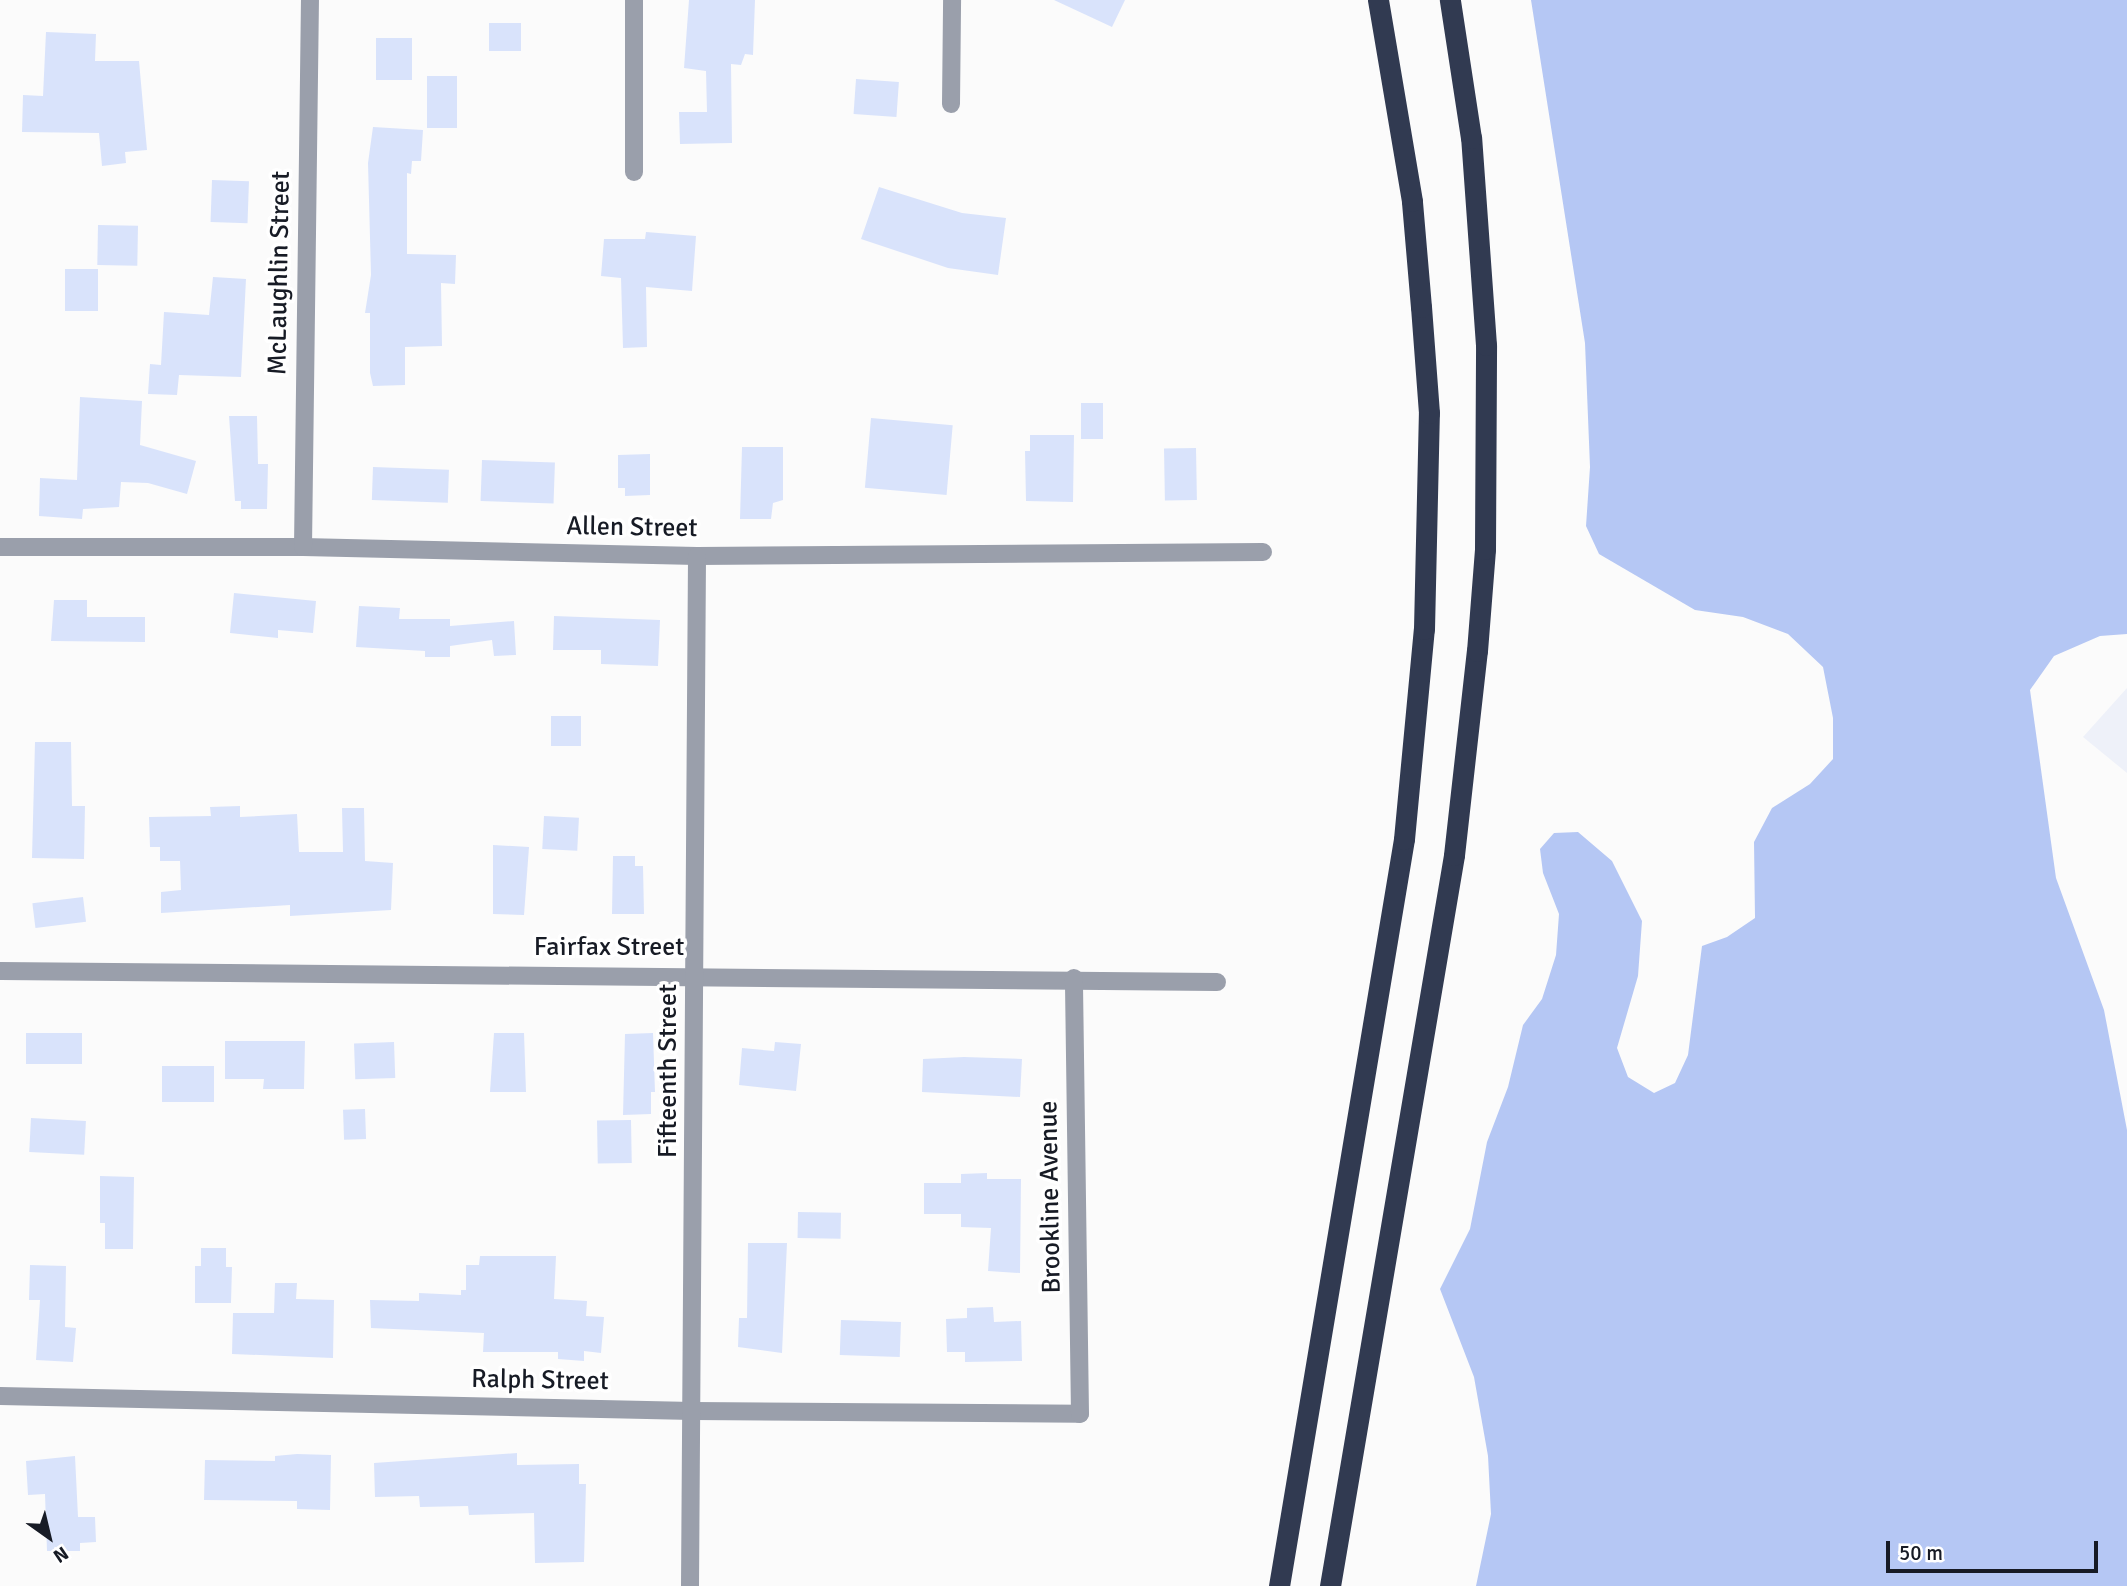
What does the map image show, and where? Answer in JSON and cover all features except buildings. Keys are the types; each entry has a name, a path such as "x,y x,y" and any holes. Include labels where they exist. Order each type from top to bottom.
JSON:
{"highway":[{"path":"1279,1586 1404,839 1424,629 1429,414 1412,201 1378,0"},
{"path":"1330,1586 1454,855 1478,639 1487,452 1485,332 1471,138 1450,0"}],"street":[{"name":"McLaughlin Street","path":"303,547 310,0"},
{"path":"634,0 634,172"},
{"path":"951,104 952,0"},
{"name":"Allen Street","path":"0,547 303,547 697,556 1263,552"},
{"name":"Fifteenth Street","path":"691,1586 697,556"},
{"name":"Fairfax Street","path":"0,971 1074,978 1217,982"},
{"name":"Brookline Avenue","path":"1074,978 1080,1414"},
{"name":"Ralph Street","path":"0,1396 693,1411 1080,1414"}],"shaded area":[{"path":"1531,0 2127,0 2127,634 2100,636 2054,656 2030,690 2056,878 2104,1010 2127,1130 2127,1586 1476,1586 1491,1514 1488,1456 1474,1377 1440,1289 1470,1229 1487,1142 1508,1087 1523,1025 1542,999 1556,955 1559,914 1543,873 1540,849 1554,833 1578,832 1612,861 1642,921 1638,976 1617,1048 1628,1077 1654,1093 1675,1083 1688,1055 1702,946 1727,937 1755,918 1754,842 1772,808 1810,784 1833,759 1833,718 1823,667 1788,634 1743,617 1695,610 1599,554 1586,526 1590,467 1585,343"},
{"path":"2127,688 2127,773 2083,737"}]}
